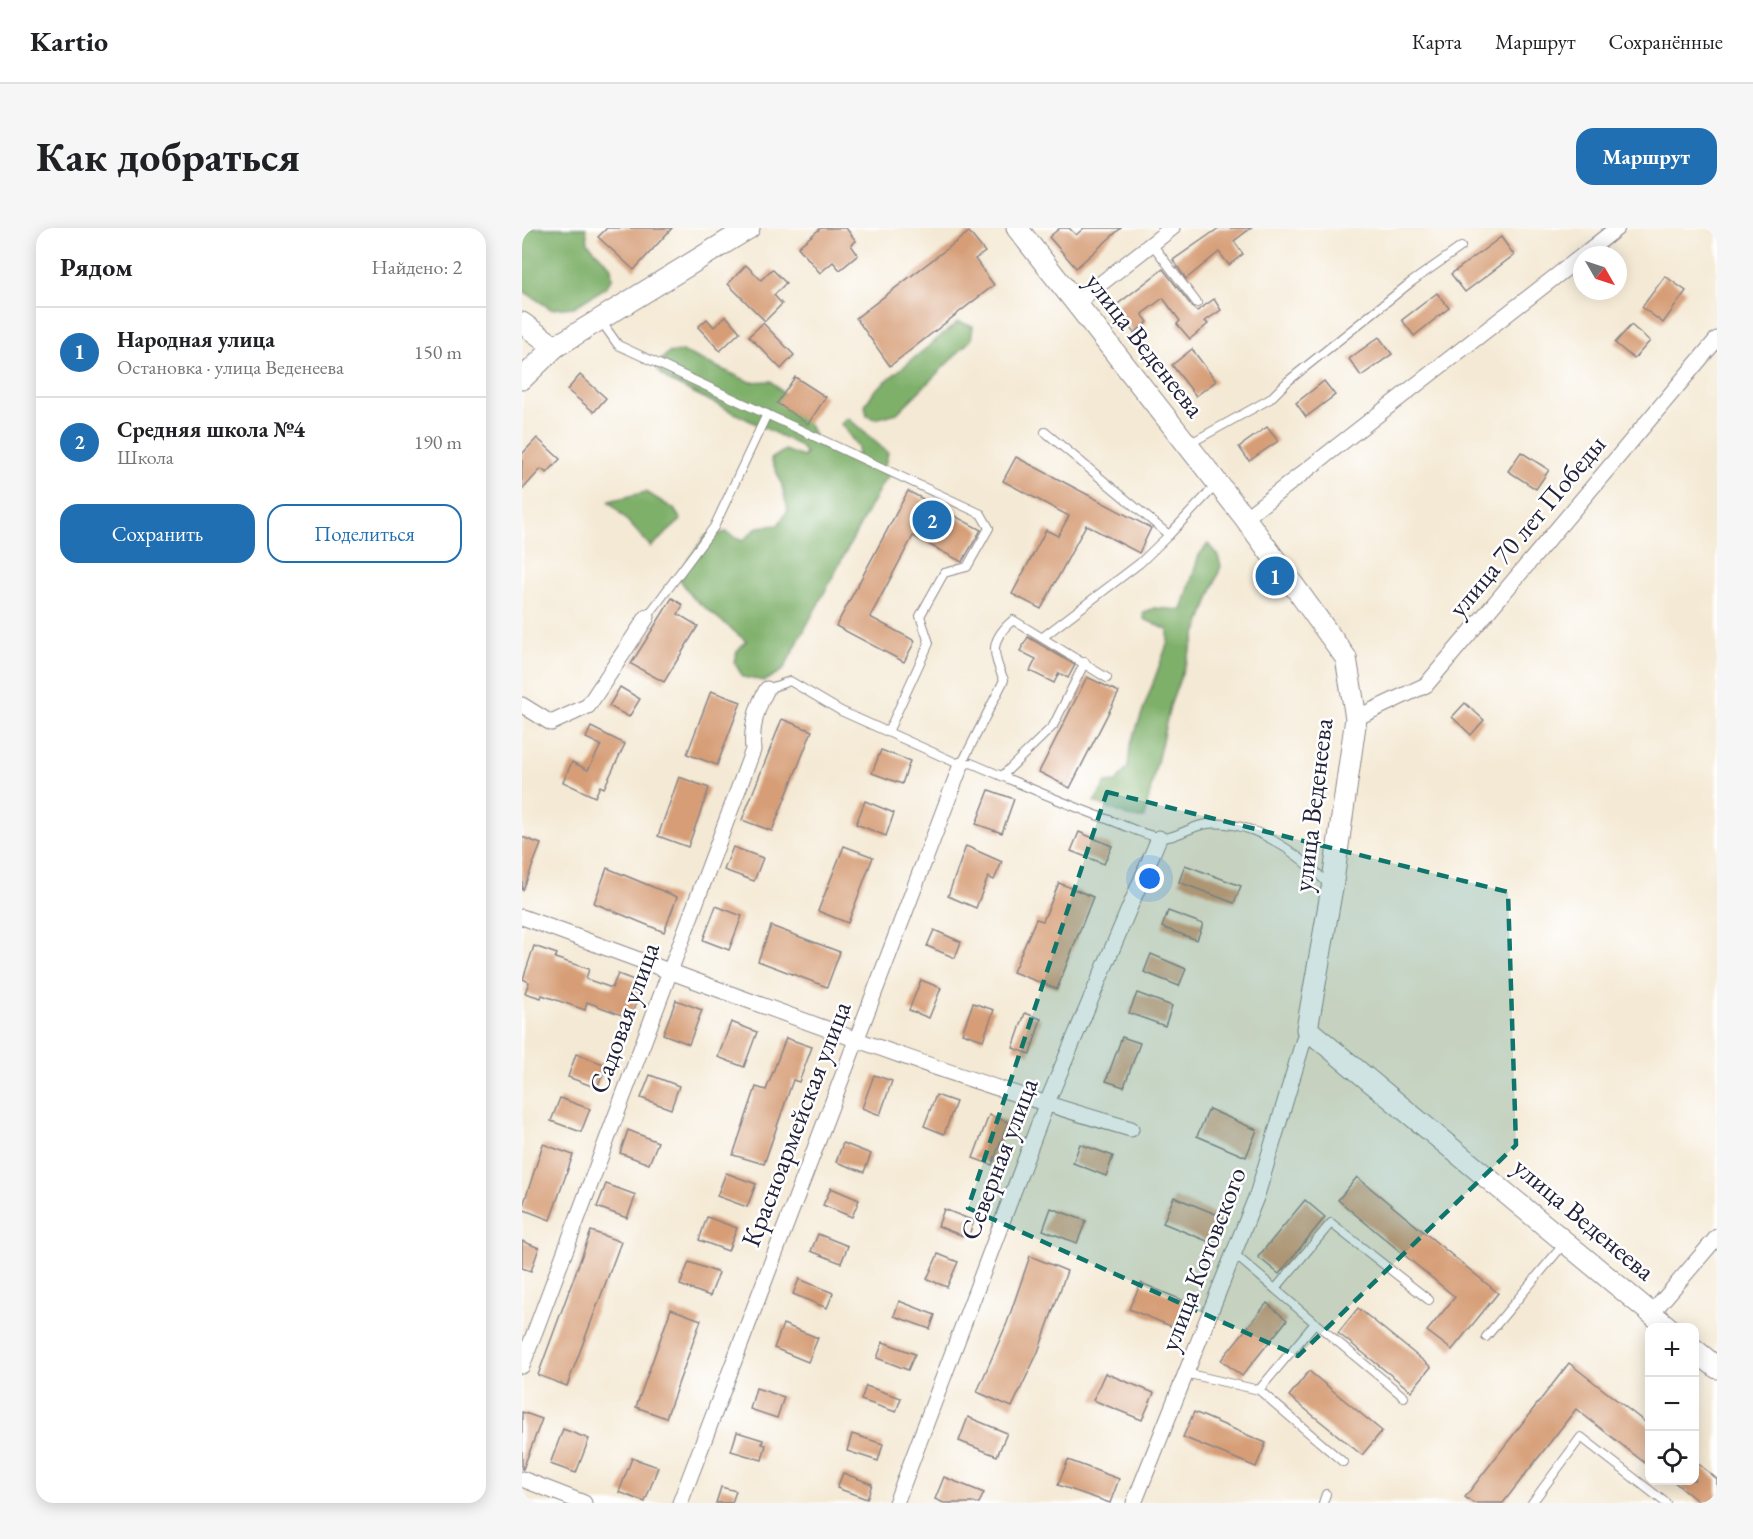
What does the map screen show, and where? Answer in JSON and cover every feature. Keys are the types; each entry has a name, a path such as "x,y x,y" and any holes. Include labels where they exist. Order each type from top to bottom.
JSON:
{"main road":[{"path":"522,379 555,347 749,228"},
{"name":"улица Веденеева","path":"1017,228 1245,518 1346,658 1356,718 1332,888 1307,1029 1663,1323"},
{"path":"522,323 555,347"},
{"path":"1699,1352 1717,1368"}],"street":[{"path":"1076,303 1154,237 1172,228"},
{"path":"1594,246 1617,228"},
{"path":"1245,518 1573,262"},
{"name":"улица 70 лет Победы","path":"1356,718 1426,685 1717,339"},
{"path":"522,705 551,723 588,706 647,617"},
{"name":"Садовая улица","path":"522,1366 753,750 754,719 767,689"},
{"name":"Красноармейская улица","path":"680,1503 855,1038 961,765"},
{"name":"Северная улица","path":"896,1503 1046,1105 1159,838"},
{"path":"522,917 1046,1105 1131,1128"},
{"name":"улица Котовского","path":"1134,1503 1257,1195 1307,1029"},
{"path":"1652,1313 1717,1237"},
{"path":"522,1479 584,1503"}],"lane":[{"path":"1154,237 1197,303"},
{"path":"1187,445 1270,399 1288,381 1410,283 1461,247"},
{"path":"600,319 618,345 981,514 989,528 967,567 944,573 920,616 929,643 888,732"},
{"path":"647,617 714,527 767,414"},
{"path":"1044,432 1169,535"},
{"path":"1043,637 1140,563 1218,483"},
{"path":"961,765 1004,680 993,657 1001,630 1013,620 1085,662 1107,678"},
{"path":"1002,776 1053,726 1085,662"},
{"path":"767,689 790,681 832,706 961,765 971,763 1089,813 1159,838 1203,825 1232,827 1260,834 1286,847 1309,863 1332,888"},
{"path":"1276,1288 1331,1222 1429,1300"},
{"path":"1486,1337 1566,1241"},
{"path":"1233,1254 1404,1397"},
{"path":"1259,1390 1315,1323"},
{"path":"1185,1373 1259,1390 1343,1462"},
{"path":"1533,1502 1581,1437 1664,1502"},
{"path":"1323,1503 1326,1494"}],"highlighted area":[{"path":"1107,792 1508,892 1516,1145 1298,1356 968,1208"}],"green space":[{"path":"522,228 586,228 588,243 611,267 612,279 605,288 574,307 551,309 522,290"},
{"path":"958,322 973,326 971,340 897,413 875,419 867,416 865,405 875,390"},
{"path":"682,351 750,382 771,381 804,414 819,446 852,457 858,454 858,447 841,424 848,418 888,453 885,464 889,476 882,484 783,670 765,681 743,677 734,662 737,651 746,641 692,597 677,575 705,537 726,532 742,541 758,527 778,525 788,510 781,482 771,459 785,450 803,457 806,453 799,445 668,380 658,371 658,364 668,353"},
{"path":"646,492 674,509 681,520 651,547 609,501"},
{"path":"1208,544 1218,556 1221,566 1170,706 1144,818 1133,818 1094,802 1106,783 1116,782 1128,767 1130,746 1168,642 1168,630 1144,619 1143,613 1154,608 1182,610 1199,555"}],"building":[{"path":"607,228 672,228 634,270 598,237"},
{"path":"821,228 846,228 856,241 851,245 858,255 840,270 833,262 820,273 798,247"},
{"path":"1060,228 1069,228 1076,235 1084,228 1121,228 1076,268 1049,237"},
{"path":"1219,228 1251,228 1234,241 1243,254 1229,265 1219,252 1186,279 1173,260"},
{"path":"969,232 985,252 975,259 994,285 890,366 856,318"},
{"path":"1501,237 1514,255 1465,292 1451,274"},
{"path":"746,265 761,280 772,269 786,283 774,295 782,304 765,321 728,284"},
{"path":"1163,269 1194,309 1197,311 1214,299 1221,310 1205,321 1208,324 1190,339 1177,324 1180,321 1163,298 1142,314 1148,322 1134,333 1114,307"},
{"path":"1665,276 1686,291 1663,323 1642,307"},
{"path":"1437,293 1449,308 1414,336 1402,320"},
{"path":"726,316 740,332 720,351 698,327 707,319 714,327"},
{"path":"763,323 794,355 781,369 749,336"},
{"path":"1631,325 1650,341 1634,359 1615,343"},
{"path":"1379,337 1392,354 1361,376 1349,359"},
{"path":"1192,349 1216,381 1196,396 1172,365"},
{"path":"580,375 606,398 594,412 567,390"},
{"path":"795,377 826,397 808,424 777,403"},
{"path":"1324,381 1335,395 1306,417 1296,403"},
{"path":"1267,427 1278,441 1249,461 1239,447"},
{"path":"537,438 560,459 547,473 541,469 522,490 522,454"},
{"path":"1521,452 1549,470 1536,489 1508,471"},
{"path":"1016,457 1151,528 1139,553 1086,525 1041,609 1012,594 1046,530 1058,536 1069,516 1003,481"},
{"path":"908,491 981,530 962,562 913,536 870,617 915,641 904,662 836,626"},
{"path":"672,598 683,605 678,614 698,626 664,682 631,664"},
{"path":"1028,637 1075,665 1068,678 1059,673 1054,683 1030,671 1036,659 1020,651"},
{"path":"1087,677 1119,692 1070,788 1039,772"},
{"path":"620,687 640,699 629,717 609,706"},
{"path":"711,691 741,702 717,765 687,754"},
{"path":"1465,703 1484,720 1471,735 1452,717"},
{"path":"782,719 812,731 772,831 742,820"},
{"path":"591,727 625,744 604,788 600,786 595,797 563,782 572,762 588,770 601,745 586,738"},
{"path":"881,750 910,761 902,784 872,773"},
{"path":"679,777 709,788 688,847 658,836"},
{"path":"989,790 1014,799 1002,833 976,824"},
{"path":"865,801 894,813 886,836 856,824"},
{"path":"1079,832 1112,846 1104,864 1071,851"},
{"path":"522,837 541,844 523,890 522,890"},
{"path":"844,846 873,857 848,923 818,911"},
{"path":"966,846 1002,862 994,880 988,877 976,908 948,896"},
{"path":"733,847 763,858 754,881 724,870"},
{"path":"1185,865 1241,886 1234,903 1179,882"},
{"path":"607,868 677,897 664,932 594,903"},
{"path":"1059,883 1093,897 1057,989 1013,972 1036,919 1043,921"},
{"path":"716,906 742,916 729,950 703,940"},
{"path":"1168,911 1203,924 1197,940 1162,927"},
{"path":"771,926 840,952 827,987 758,961"},
{"path":"934,930 961,942 955,958 927,946"},
{"path":"534,946 557,954 555,958 589,969 586,979 612,988 618,974 644,984 630,1018 587,1002 585,1010 542,995 541,998 525,993 529,982 523,979"},
{"path":"1151,954 1186,969 1179,986 1144,972"},
{"path":"921,980 941,988 929,1018 909,1010"},
{"path":"1137,993 1172,1006 1165,1026 1129,1013"},
{"path":"676,1000 702,1010 689,1044 663,1034"},
{"path":"973,1003 994,1010 983,1040 962,1033"},
{"path":"1025,1013 1041,1019 1030,1054 1013,1048"},
{"path":"731,1022 757,1032 744,1067 718,1057"},
{"path":"1122,1037 1140,1043 1124,1087 1106,1081"},
{"path":"786,1038 812,1047 799,1082 793,1080 764,1164 733,1155 756,1087 766,1090"},
{"path":"576,1054 606,1065 597,1088 568,1077"},
{"path":"650,1075 679,1086 671,1109 641,1098"},
{"path":"874,1075 892,1081 880,1115 862,1108"},
{"path":"936,1095 956,1102 944,1134 924,1126"},
{"path":"560,1098 590,1109 581,1132 551,1121"},
{"path":"1209,1109 1257,1130 1246,1157 1197,1136"},
{"path":"989,1115 1008,1122 992,1165 973,1158"},
{"path":"628,1130 658,1142 649,1164 620,1153"},
{"path":"843,1143 871,1154 864,1172 836,1162"},
{"path":"543,1144 573,1155 550,1220 522,1209"},
{"path":"1080,1144 1113,1156 1106,1176 1073,1163"},
{"path":"726,1173 756,1184 747,1207 717,1196"},
{"path":"1357,1177 1498,1293 1452,1350 1427,1331 1455,1297 1338,1200"},
{"path":"606,1184 636,1195 627,1218 597,1207"},
{"path":"831,1188 859,1200 852,1217 823,1205"},
{"path":"1174,1197 1223,1217 1212,1243 1163,1223"},
{"path":"1305,1200 1325,1217 1279,1274 1258,1257"},
{"path":"1051,1208 1086,1221 1077,1243 1043,1230"},
{"path":"944,1209 974,1221 968,1238 938,1226"},
{"path":"707,1217 737,1228 728,1251 699,1240"},
{"path":"591,1231 621,1242 567,1386 538,1375"},
{"path":"818,1234 848,1246 841,1263 811,1251"},
{"path":"522,1241 539,1248 531,1271 522,1268"},
{"path":"938,1254 958,1262 947,1287 927,1279"},
{"path":"1030,1256 1067,1271 1038,1352 1012,1407 977,1392 1007,1323"},
{"path":"689,1262 719,1273 710,1296 680,1285"},
{"path":"799,1279 833,1293 827,1308 793,1294"},
{"path":"1141,1283 1189,1303 1178,1329 1129,1309"},
{"path":"899,1301 935,1315 930,1329 894,1316"},
{"path":"1267,1303 1287,1320 1242,1376 1221,1360"},
{"path":"1358,1308 1431,1367 1411,1391 1338,1333"},
{"path":"671,1309 701,1320 666,1418 636,1407"},
{"path":"783,1324 818,1338 808,1362 774,1348"},
{"path":"883,1342 915,1354 908,1370 877,1358"},
{"path":"1569,1363 1645,1422 1645,1463 1576,1409 1503,1503 1473,1503 1465,1497"},
{"path":"1309,1371 1382,1431 1362,1455 1289,1396"},
{"path":"1105,1373 1154,1393 1142,1420 1093,1400"},
{"path":"866,1386 901,1398 896,1412 861,1400"},
{"path":"756,1388 784,1397 777,1418 750,1409"},
{"path":"522,1412 542,1419 523,1469 522,1469"},
{"path":"1194,1412 1266,1443 1256,1467 1183,1437"},
{"path":"968,1417 1007,1433 997,1456 959,1441"},
{"path":"563,1429 589,1439 576,1473 550,1464"},
{"path":"737,1432 763,1440 762,1444 766,1445 762,1460 731,1451"},
{"path":"852,1434 883,1444 878,1461 847,1451"},
{"path":"632,1458 658,1467 645,1502 619,1492"},
{"path":"1068,1460 1119,1479 1110,1503 1058,1485"},
{"path":"1699,1464 1717,1479 1717,1503 1700,1503 1678,1485 1699,1485"},
{"path":"843,1473 872,1484 867,1499 837,1488"},
{"path":"944,1477 984,1493 979,1503 944,1503 935,1499"},
{"path":"721,1487 736,1491 732,1503 716,1503"}],"place":[{"name":"Средняя школа №4","path":"932,520"},
{"name":"Народная улица","path":"1275,576"}]}
